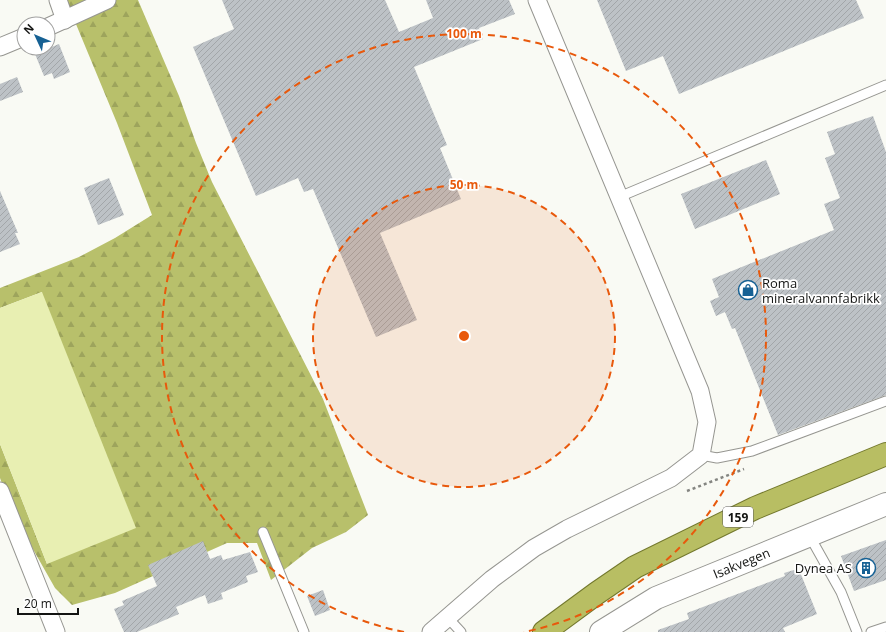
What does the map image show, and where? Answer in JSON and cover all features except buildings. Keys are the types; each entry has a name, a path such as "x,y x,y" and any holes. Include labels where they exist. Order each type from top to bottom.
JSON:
{"highway":[{"name":"159","path":"544,632 596,593 635,567 755,508 886,454"}],"street":[{"path":"58,0 65,20"},
{"path":"56,24 107,0"},
{"path":"431,632 492,579 534,548 567,529 671,478 701,455 706,422 700,391 537,0"},
{"path":"0,47 16,40"},
{"path":"0,491 56,632"},
{"name":"Isakvegen","path":"601,632 656,598 886,504"}],"lane":[{"path":"619,197 886,84"},
{"path":"701,455 717,458 752,451 886,401"},
{"path":"263,532 304,632"},
{"path":"809,535 841,592 857,632"},
{"path":"448,618 461,632"},
{"path":"871,632 886,627"}],"green space":[{"path":"66,0 138,0 179,96 212,182 323,399 368,515 346,532 312,548 271,580 257,543 227,543 115,593 72,605 55,588 13,514 0,478 0,444 47,564 42,292 0,308 0,288 79,257 115,238 152,215 117,123"},
{"path":"42,292 136,528 47,564 0,444 0,308"}],"place":[{"name":"Roma mineralvannfabrikk","path":"748,290"},
{"name":"Dynea AS","path":"866,568"}]}
